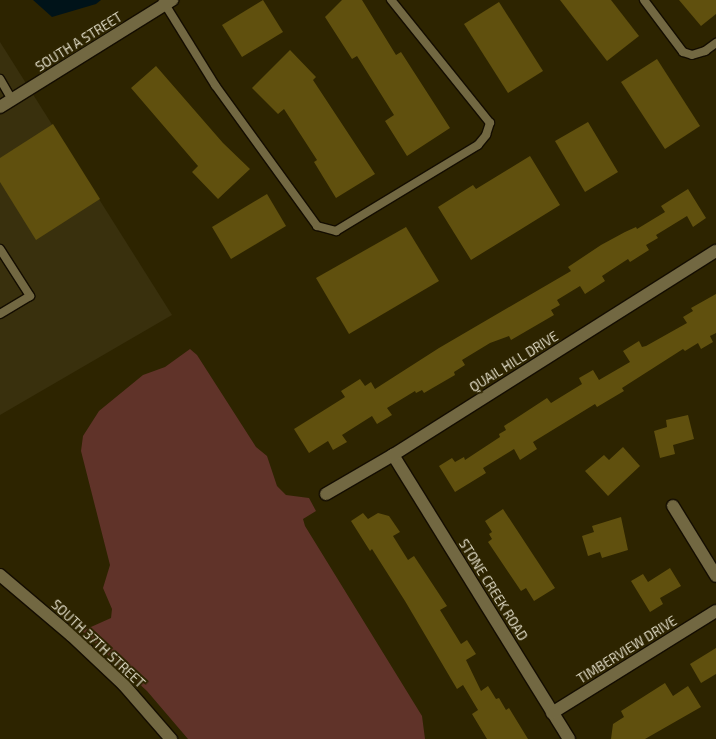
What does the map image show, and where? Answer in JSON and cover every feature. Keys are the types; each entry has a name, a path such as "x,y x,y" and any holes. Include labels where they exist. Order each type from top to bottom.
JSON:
{"street":[{"name":"SOUTH A STREET","path":"0,108 167,1"},
{"name":"QUAIL HILL DRIVE","path":"326,494 393,455 716,251"},
{"name":"STONE CREEK ROAD","path":"393,455 569,739"},
{"path":"673,506 716,576"},
{"name":"SOUTH 37TH STREET","path":"0,575 72,636 118,680 171,739"},
{"name":"TIMBERVIEW DRIVE","path":"552,713 716,611"}],"lane":[{"path":"167,1 215,85 317,226 336,231 478,145 486,135 490,124 391,0"},
{"path":"644,0 683,52 692,55 705,51 716,43"},
{"path":"0,79 12,100"},
{"path":"0,248 30,296 0,314"}],"shaded area":[{"path":"33,0 101,0 96,4 52,17"},
{"path":"0,42 172,315 0,415"},
{"path":"190,349 197,355 256,447 267,456 277,486 286,495 309,498 316,511 303,519 305,526 422,716 425,739 188,739 147,691 82,631 111,618 112,609 103,588 110,565 81,451 83,436 99,411 143,375 165,367"}],"building":[{"path":"263,0 283,32 242,57 222,25"},
{"path":"342,0 362,0 396,55 401,52 450,128 407,156 385,121 394,115 357,56 352,59 325,17"},
{"path":"560,0 611,0 639,36 607,61"},
{"path":"679,0 716,0 716,14 701,26"},
{"path":"499,2 543,71 508,93 464,24"},
{"path":"290,50 316,77 313,80 375,174 336,198 314,162 317,160 284,109 278,114 252,88"},
{"path":"657,59 700,126 665,149 621,82"},
{"path":"156,66 223,143 250,169 218,199 192,172 198,166 131,88"},
{"path":"588,122 618,172 585,192 555,141"},
{"path":"53,124 100,199 36,240 0,182 0,158"},
{"path":"530,156 560,205 471,260 438,207 473,185 476,189"},
{"path":"688,189 706,218 693,227 687,216 656,235 658,238 646,245 649,250 630,262 628,259 602,276 605,281 585,294 580,286 557,300 560,305 551,310 554,315 511,340 509,336 490,343 462,360 465,365 454,372 455,375 424,393 422,390 416,393 415,391 387,408 392,415 377,424 372,416 342,435 347,442 333,450 328,441 309,453 294,429 345,397 341,391 360,379 365,386 371,382 375,389 439,348 571,271 568,267 601,245 636,227 637,229 665,212 661,206"},
{"path":"267,194 286,226 231,259 212,227"},
{"path":"406,227 439,281 349,334 316,278"},
{"path":"716,294 716,333 710,336 713,342 701,349 698,343 685,351 683,349 622,388 624,391 597,407 595,404 533,442 537,449 520,460 514,449 483,468 486,473 455,492 439,466 452,458 455,462 464,457 465,460 500,437 499,434 506,430 504,426 547,398 551,403 582,384 579,378 593,370 599,380 630,362 623,351 639,341 642,347 646,346 687,323 683,317 693,311 691,308"},
{"path":"688,415 694,439 673,445 675,454 660,458 654,431 667,427 666,420"},
{"path":"623,447 640,466 608,496 585,471 604,455 609,460"},
{"path":"503,509 555,588 534,601 526,588 521,591 488,542 492,539 489,534 492,532 485,521"},
{"path":"363,513 368,519 378,513 389,516 400,532 393,536 408,560 414,556 447,606 440,610 461,644 467,640 476,654 466,660 481,691 488,686 496,699 499,698 506,710 509,708 528,739 487,739 472,714 478,710 463,685 457,689 405,601 372,549 370,551 351,521"},
{"path":"621,517 628,550 602,558 600,552 588,556 582,536 594,532 592,526"},
{"path":"670,568 681,586 660,598 663,604 650,612 631,581 643,574 648,582"},
{"path":"716,648 716,674 701,683 690,664"},
{"path":"665,683 673,696 688,686 701,707 645,739 611,739 613,724 624,717 621,711"}]}
